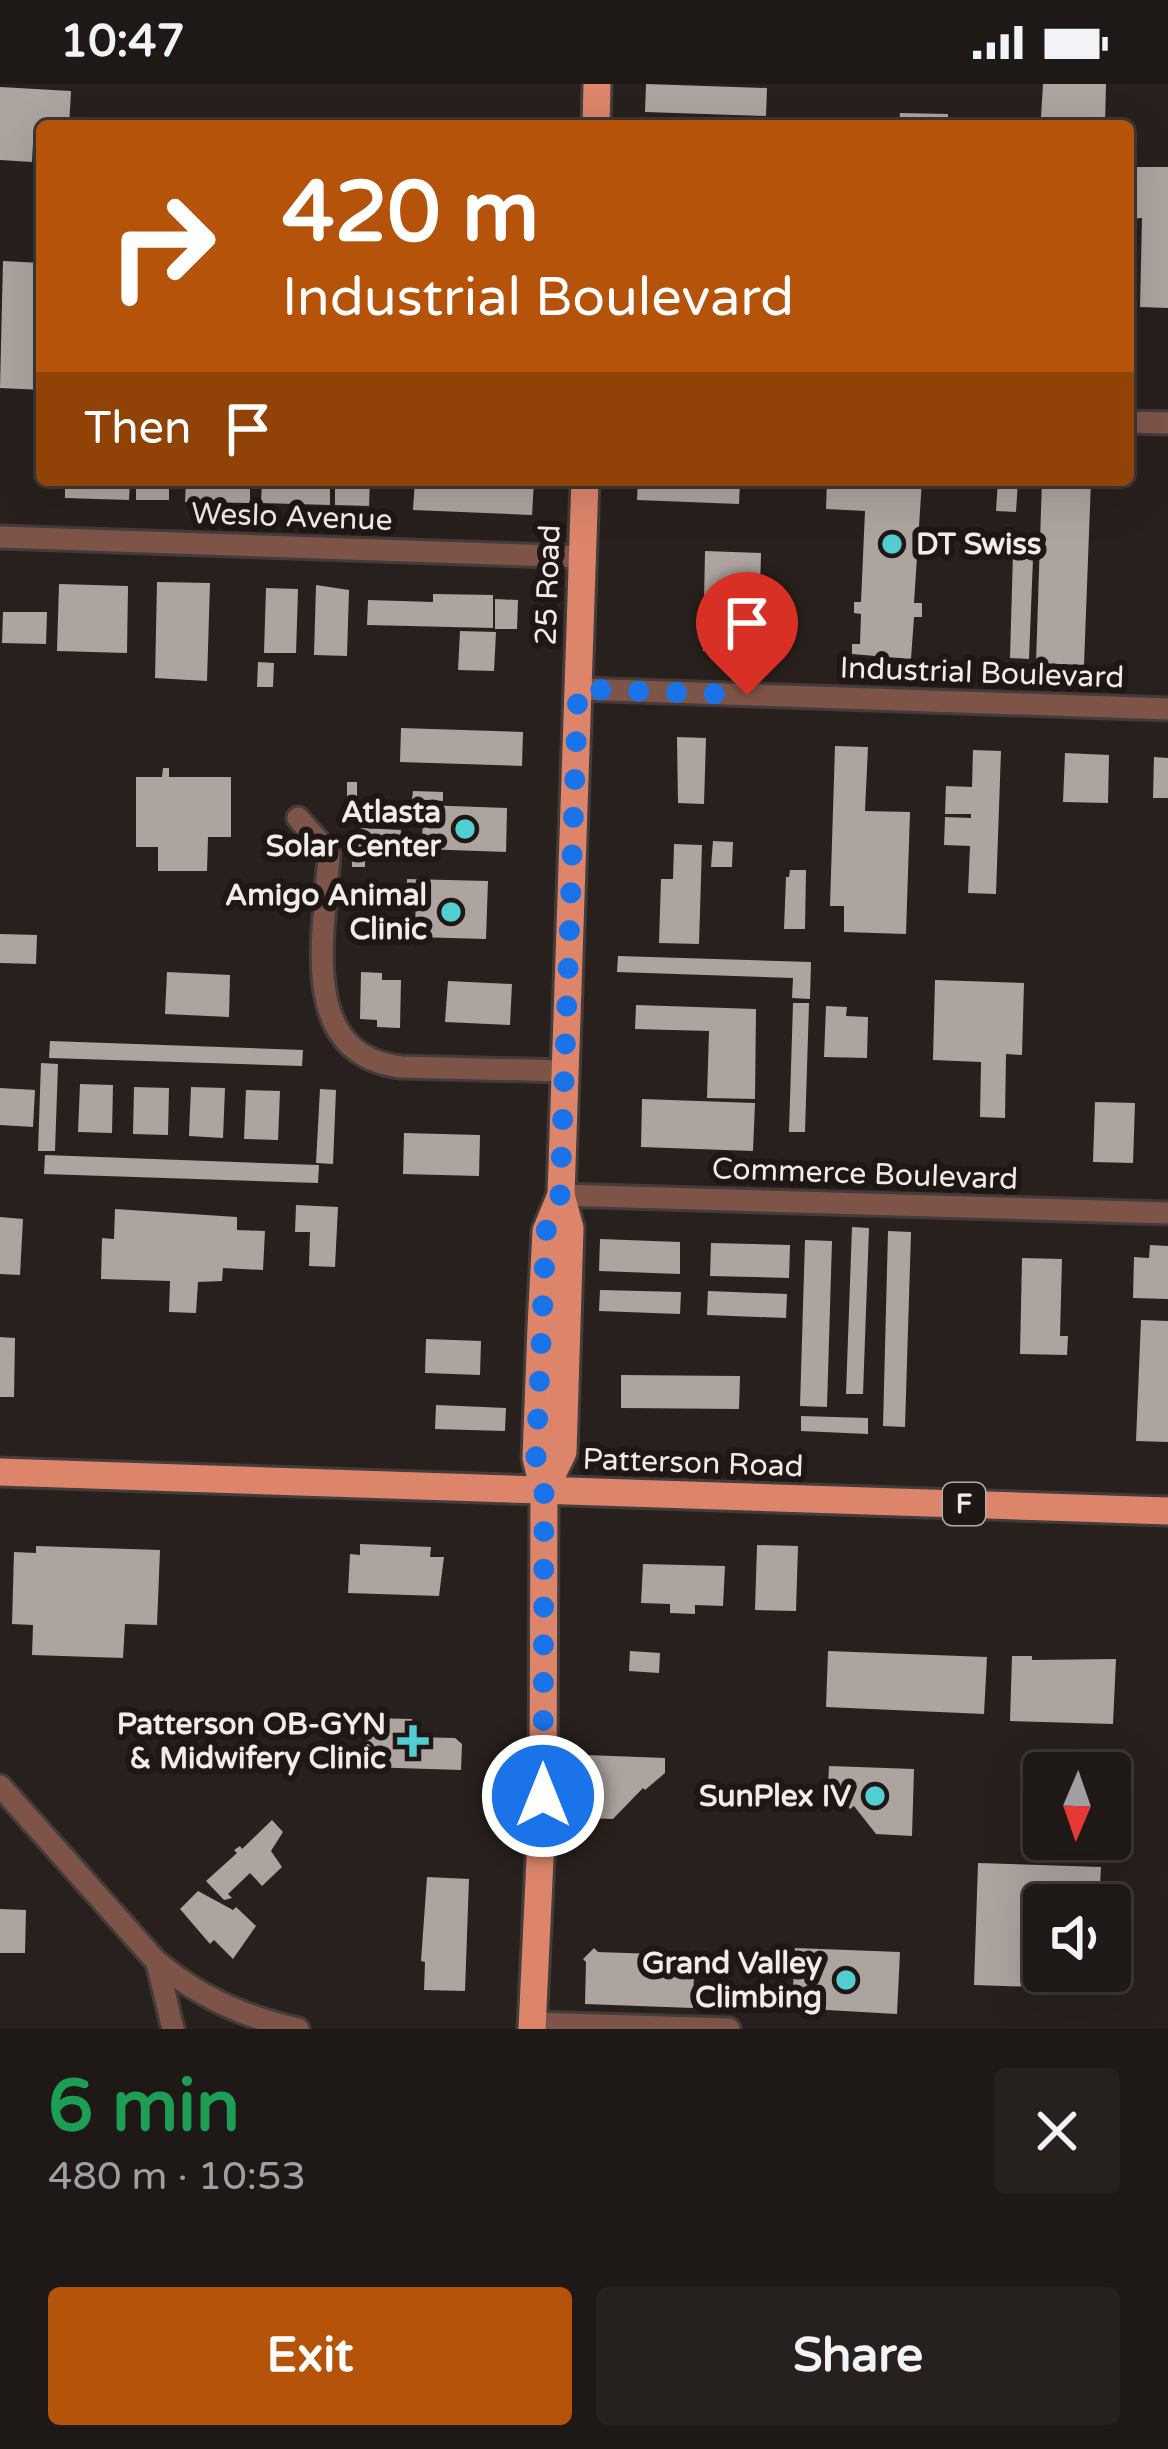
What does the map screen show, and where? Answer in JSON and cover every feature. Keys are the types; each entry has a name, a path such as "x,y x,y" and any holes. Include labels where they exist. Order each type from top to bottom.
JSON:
{"main road":[{"path":"596,120 597,84"},
{"name":"25 Road","path":"532,2026 543,1796 544,1491 563,1452 570,1228 560,1195 584,486"},
{"name":"Patterson Road","path":"0,1472 1168,1510"}],"street":[{"path":"1134,422 1168,423"},
{"name":"Weslo Avenue","path":"0,537 582,557"},
{"name":"Industrial Boulevard","path":"578,689 1168,709"},
{"path":"298,818 329,854 323,990 332,1024 346,1042 387,1065 565,1071"},
{"name":"Commerce Boulevard","path":"560,1195 1168,1214"},
{"path":"0,1786 156,1961 184,1984 255,2019 298,2029"},
{"path":"0,1808 35,1826"},
{"path":"156,1961 173,2029"},
{"path":"532,2026 729,2029"}],"building":[{"path":"646,84 767,88 766,116 645,112"},
{"path":"1043,84 1106,84 1105,120 1041,117"},
{"path":"0,87 71,91 69,120 36,120 32,162 0,160"},
{"path":"900,113 948,114 948,120 899,120"},
{"path":"1134,167 1168,167 1168,308 1140,307 1142,218 1134,219"},
{"path":"3,261 36,263 36,390 0,388"},
{"path":"65,486 130,486 129,500 65,498"},
{"path":"136,486 169,486 169,500 136,500"},
{"path":"186,486 250,486 250,503 185,502"},
{"path":"262,486 330,486 330,505 261,503"},
{"path":"335,486 370,486 369,506 335,505"},
{"path":"415,486 534,486 532,515 413,510"},
{"path":"638,486 740,486 739,504 637,500"},
{"name":"DT Swiss","path":"827,486 922,486 914,603 922,603 922,617 914,617 911,659 852,654 852,644 860,644 861,614 854,613 854,602 861,602 865,511 826,509"},
{"path":"998,486 1018,486 1016,512 996,511"},
{"path":"1042,486 1091,486 1084,665 1036,663"},
{"path":"705,551 761,553 760,592 779,592 777,653 703,651"},
{"path":"1013,553 1033,558 1029,659 1010,658"},
{"path":"157,582 210,583 207,681 155,678"},
{"path":"59,584 128,586 127,653 57,651"},
{"path":"316,585 349,590 347,656 314,655"},
{"path":"266,588 298,589 296,653 264,653"},
{"path":"433,594 493,595 493,628 367,625 368,600 433,602"},
{"path":"495,599 518,600 517,629 495,629"},
{"path":"3,612 47,612 46,644 2,643"},
{"path":"460,631 496,632 494,671 458,670"},
{"path":"258,662 274,663 273,687 257,687"},
{"path":"401,728 523,732 522,766 400,762"},
{"path":"677,737 706,738 704,804 678,803"},
{"path":"835,746 868,747 865,811 910,812 906,934 844,932 844,906 830,906"},
{"path":"973,750 1001,751 996,894 968,893 970,846 944,845 945,817 971,818 971,814 945,814 946,786 972,787"},
{"path":"1065,753 1109,755 1108,803 1063,802"},
{"path":"1154,757 1168,758 1168,798 1153,798"},
{"path":"163,768 169,768 169,777 231,777 231,837 208,837 207,871 158,871 158,847 136,847 136,777 162,777"},
{"path":"347,782 357,782 357,808 347,808"},
{"path":"413,791 443,792 443,801 412,799"},
{"name":"Atlasta Solar Center","path":"423,805 507,808 506,852 422,849"},
{"path":"360,828 401,830 399,857 365,856 365,867 352,867 352,855 358,856"},
{"path":"713,841 733,842 732,867 711,867"},
{"path":"674,844 702,845 699,944 659,943 661,879 673,879"},
{"path":"790,870 806,870 805,929 784,929"},
{"name":"Amigo Animal Clinic","path":"407,879 488,881 486,939 415,937 416,888 407,887"},
{"path":"0,934 37,935 36,964 0,963"},
{"path":"618,956 811,962 810,999 792,998 793,978 617,972"},
{"path":"167,972 230,975 229,1017 165,1014"},
{"path":"361,972 382,973 382,980 401,980 400,1028 377,1027 377,1020 360,1019"},
{"path":"935,980 1024,983 1022,1055 1006,1054 1005,1118 980,1117 981,1062 933,1060"},
{"name":"Amigo Animal Clinic","path":"448,981 512,984 510,1025 445,1022"},
{"path":"793,1003 809,1003 805,1132 789,1132"},
{"path":"636,1005 756,1009 755,1099 707,1098 709,1031 635,1029"},
{"path":"826,1006 847,1007 846,1016 868,1017 867,1058 824,1057"},
{"path":"50,1041 303,1050 302,1066 49,1058"},
{"path":"41,1063 58,1064 55,1151 38,1151"},
{"path":"80,1084 113,1085 112,1133 78,1132"},
{"path":"134,1087 169,1088 168,1135 133,1134"},
{"path":"191,1087 225,1088 223,1138 189,1136"},
{"path":"0,1088 35,1090 33,1127 0,1125"},
{"path":"320,1089 336,1090 333,1164 316,1163"},
{"path":"246,1090 280,1091 278,1140 244,1139"},
{"path":"642,1099 755,1103 753,1151 641,1147"},
{"path":"1095,1102 1135,1103 1133,1163 1093,1162"},
{"path":"404,1133 480,1135 479,1176 403,1174"},
{"path":"45,1155 319,1165 318,1183 44,1174"},
{"path":"296,1205 338,1207 335,1267 309,1266 310,1232 295,1232"},
{"path":"115,1209 237,1217 237,1230 265,1231 263,1270 223,1268 222,1281 198,1282 196,1313 169,1312 170,1281 101,1279 102,1238 114,1239"},
{"path":"0,1217 23,1219 20,1275 0,1274"},
{"path":"852,1227 869,1228 863,1394 846,1394"},
{"path":"888,1231 911,1232 905,1427 883,1426"},
{"path":"600,1239 680,1242 680,1274 599,1271"},
{"path":"805,1240 832,1241 827,1407 800,1406"},
{"path":"711,1243 790,1245 789,1278 710,1276"},
{"path":"1150,1245 1168,1246 1168,1299 1133,1298 1134,1257 1149,1258"},
{"path":"1022,1258 1062,1259 1060,1336 1068,1336 1067,1355 1020,1354"},
{"path":"600,1290 681,1292 680,1314 599,1311"},
{"path":"708,1291 787,1294 786,1318 707,1315"},
{"path":"1141,1320 1168,1321 1168,1442 1136,1441"},
{"path":"0,1337 15,1338 14,1397 0,1397"},
{"path":"426,1339 481,1341 480,1375 425,1373"},
{"path":"621,1375 740,1376 739,1409 621,1408"},
{"path":"436,1405 506,1408 505,1431 435,1429"},
{"path":"801,1416 868,1418 868,1434 801,1431"},
{"path":"360,1544 431,1547 430,1557 444,1557 439,1596 348,1593 350,1554 360,1555"},
{"path":"757,1545 798,1546 796,1611 755,1610"},
{"path":"36,1546 160,1550 157,1625 125,1624 123,1658 32,1655 33,1625 12,1624 14,1552 36,1553"},
{"path":"643,1564 725,1566 723,1606 695,1605 695,1614 670,1613 670,1604 641,1603"},
{"path":"630,1651 660,1653 659,1673 629,1671"},
{"path":"828,1651 987,1657 984,1714 826,1707"},
{"path":"1012,1656 1116,1659 1113,1724 1010,1721"},
{"name":"Patterson OB-GYN & Midwifery Clinic","path":"368,1718 412,1719 412,1737 455,1738 462,1744 461,1770 366,1767"},
{"path":"586,1755 665,1758 665,1773 613,1819 583,1818"},
{"name":"SunPlex IV","path":"829,1766 914,1769 912,1836 876,1834 854,1806 850,1809 828,1786"},
{"path":"272,1820 283,1832 271,1851 282,1867 262,1886 250,1873 228,1894 232,1898 224,1900 206,1881 237,1853 234,1850 242,1849"},
{"path":"978,1863 1101,1867 1100,1884 1023,1884 1023,1987 974,1985"},
{"path":"427,1877 469,1879 465,1991 424,1990 425,1962 421,1961"},
{"path":"198,1891 233,1910 236,1907 256,1926 233,1959 214,1940 210,1944 180,1909"},
{"path":"0,1909 26,1910 25,1953 0,1953"},
{"path":"594,1948 598,1952 684,1955 688,1951 699,1962 694,1967 693,2008 585,2004 583,1959"},
{"name":"Grand Valley Climbing","path":"795,1948 900,1952 897,2014 792,2008"}],"place":[{"name":"DT Swiss","path":"892,544"},
{"name":"Atlasta Solar Center","path":"465,829"},
{"name":"Amigo Animal Clinic","path":"451,912"},
{"name":"Patterson OB-GYN & Midwifery Clinic","path":"413,1741"},
{"name":"SunPlex IV","path":"875,1796"},
{"name":"Grand Valley Climbing","path":"846,1980"}],"route":[{"path":"543,1796 544,1491 536,1458 546,1231 560,1195 578,689 747,695"}]}
